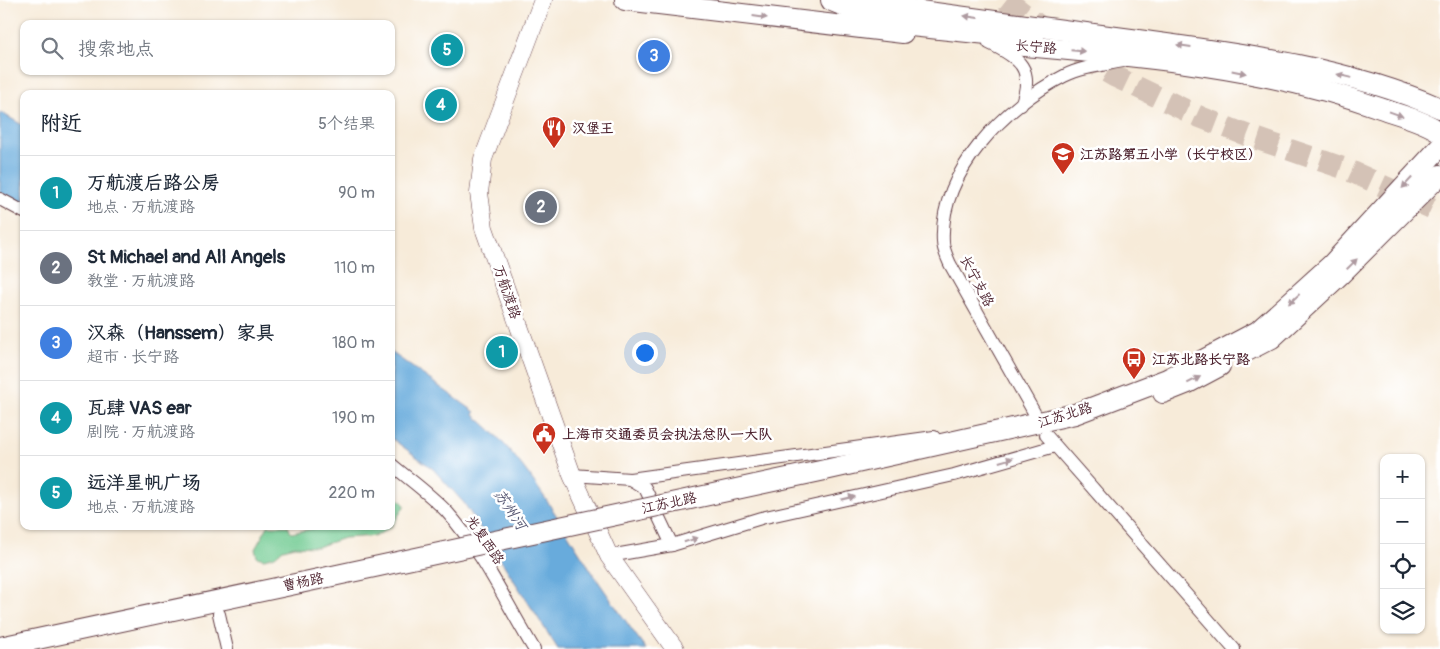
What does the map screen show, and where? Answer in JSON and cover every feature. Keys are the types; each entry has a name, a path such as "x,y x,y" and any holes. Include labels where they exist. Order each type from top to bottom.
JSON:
{"highway":[{"path":"832,0 881,20 1033,38"}],"main road":[{"name":"长宁路","path":"625,0 989,43 1144,57 1216,67 1281,80 1356,100 1440,132"},
{"name":"长宁路","path":"840,0 1225,52 1304,66 1361,81 1440,108"},
{"name":"江苏北路","path":"1047,435 1075,414 1167,379 1258,331 1331,265 1440,147"},
{"name":"江苏北路","path":"609,523 827,476 1047,435 1084,424 1188,383 1272,338 1340,276 1440,175"},
{"name":"曹杨路","path":"0,647 302,589 609,523"},
{"name":"曹杨路","path":"55,649 219,614 302,589"}],"street":[{"name":"万航渡路","path":"543,0 483,159 479,193 484,228 572,476 609,556 675,649"},
{"path":"989,43 1012,54 1021,63 1026,82 1021,105"},
{"name":"长宁支路","path":"1144,57 1087,68 1065,76 1021,105 976,147 963,167 946,212 943,244 950,264 1047,435 1234,649"},
{"path":"0,199 20,210"},
{"path":"572,476 630,479 995,429"},
{"path":"609,556 672,545 761,518 954,475 1047,435"},
{"name":"光复西路","path":"395,467 437,503 457,525 491,576 534,649"},
{"path":"630,479 645,488 672,545"},
{"path":"219,614 227,649"}],"green space":[{"path":"395,495 405,505 395,521"},
{"path":"266,530 290,530 291,533 306,530 386,530 376,536 344,538 317,547 295,546 283,549 275,556 264,559 257,557 255,549"}],"water":[{"path":"0,112 20,124 20,204 0,192"},
{"name":"苏州河","path":"395,355 475,412 474,415 522,465 646,649 558,649 464,503 433,469 395,441"}],"tunnel":[{"path":"1006,0 1048,33"},
{"path":"1079,55 1114,76 1200,117 1346,169 1440,212"},
{"path":"1359,93 1430,111"}],"place":[{"name":"远洋星帆广场","path":"447,50"},
{"name":"汉森（Hanssem）家具","path":"654,56"},
{"name":"瓦肆 VAS ear","path":"441,105"},
{"name":"汉堡王","path":"554,149"},
{"name":"江苏路第五小学（长宁校区）","path":"1063,175"},
{"name":"St Michael and All Angels","path":"541,207"},
{"name":"万航渡后路公房","path":"502,352"},
{"name":"江苏北路长宁路","path":"1134,380"},
{"name":"上海市交通委员会执法总队一大队","path":"544,455"}]}
